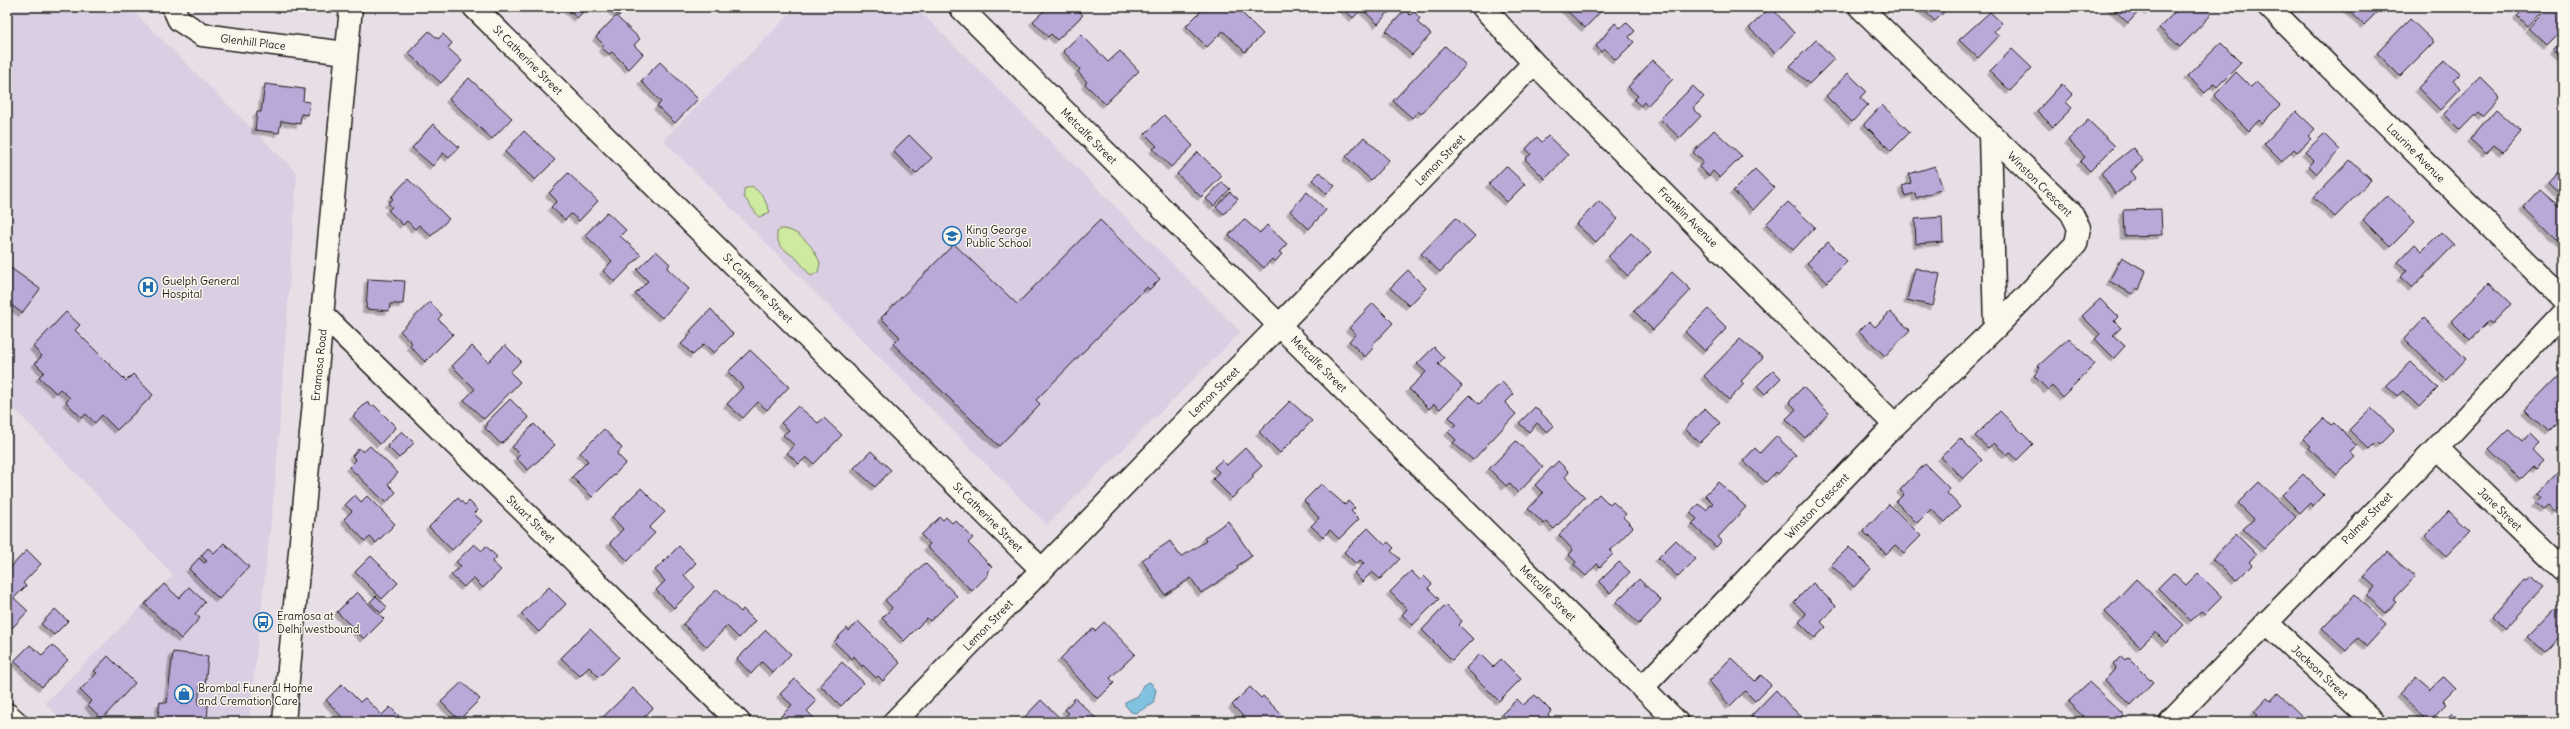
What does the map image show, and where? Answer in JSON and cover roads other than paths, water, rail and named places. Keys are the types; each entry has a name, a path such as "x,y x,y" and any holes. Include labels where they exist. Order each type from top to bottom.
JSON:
{"street":[{"name":"Glenhill Place","path":"172,7 178,20 202,35 346,53"},
{"name":"Eramosa Road","path":"284,722 324,316 351,7"},
{"name":"St Catherine Street","path":"474,7 1042,570"},
{"name":"Metcalfe Street","path":"960,7 1677,722"},
{"name":"Franklin Avenue","path":"1483,7 1534,63 1895,425"},
{"name":"Winston Crescent","path":"1642,688 1895,425 1995,328 2076,244 2079,228 2071,212 1860,7"},
{"name":"Laurine Avenue","path":"2269,7 2563,299"},
{"name":"Lemon Street","path":"894,722 1534,63"},
{"name":"Winston Crescent","path":"1990,134 1995,328"},
{"name":"Palmer Street","path":"2170,722 2437,448 2563,313"},
{"name":"Stuart Street","path":"324,316 739,722"},
{"name":"Jane Street","path":"2437,448 2563,570"},
{"name":"Jackson Street","path":"2266,622 2374,722"},
{"path":"7,714 16,722"}],"water":[{"path":"1150,682 1156,690 1153,704 1136,713 1131,712 1125,705 1125,702 1138,696 1143,685"}],"place":[{"name":"King George Public School","path":"952,236"},
{"name":"Guelph General Hospital","path":"148,287"},
{"name":"Eramosa at Delhi westbound","path":"263,622"},
{"name":"Brombal Funeral Home and Cremation Care","path":"184,694"}]}
